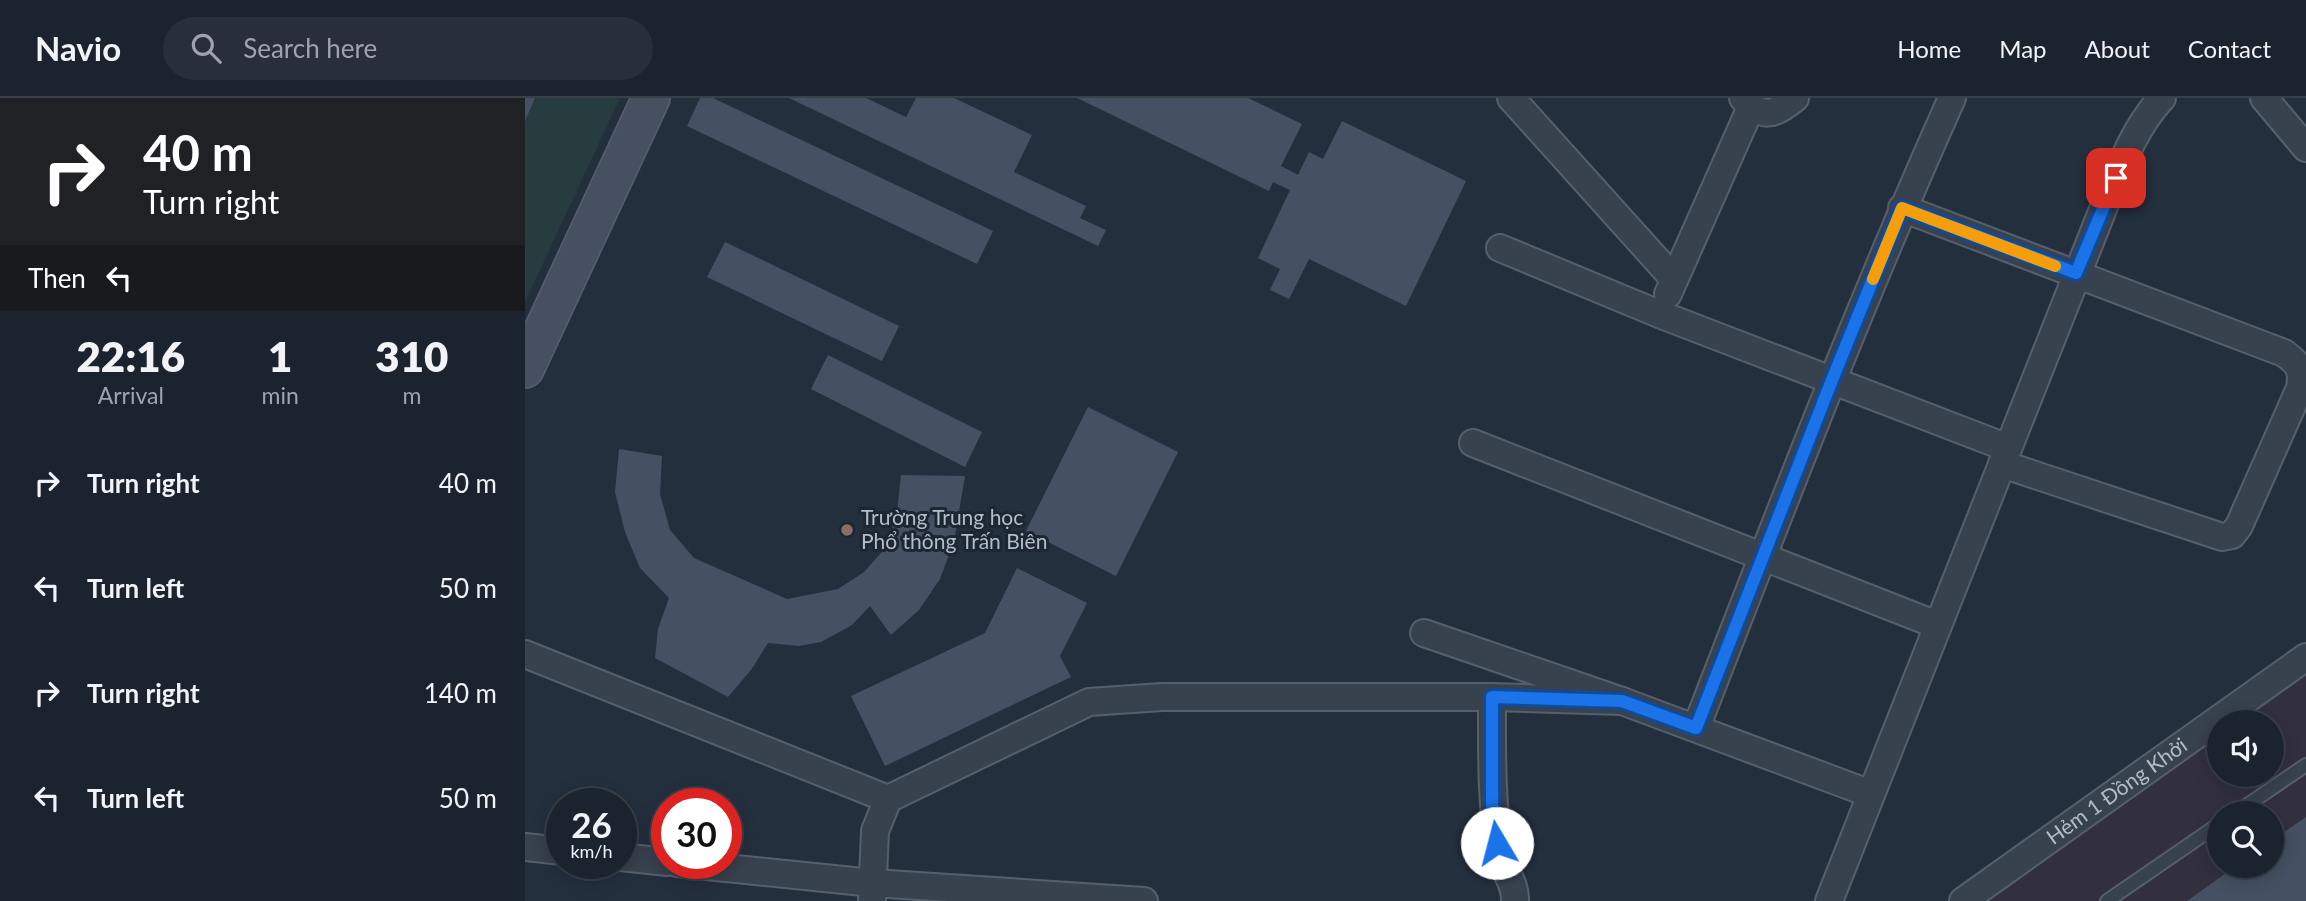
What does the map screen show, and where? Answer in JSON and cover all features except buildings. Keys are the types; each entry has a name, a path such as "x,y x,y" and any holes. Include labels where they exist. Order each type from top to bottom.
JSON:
{"street":[{"path":"528,355 651,98"},
{"path":"1659,314 1747,103 1760,113 1769,113 1781,109 1795,98"},
{"path":"1696,728 1832,380 1902,208 1952,98"},
{"path":"1829,901 2076,273 2134,136 2162,98"},
{"path":"2264,98 2306,148"},
{"path":"1523,102 1674,279"},
{"path":"1500,248 1659,314 1832,380 2005,456 2222,537 2232,535 2239,526 2300,388 2302,372 2297,363 2284,353 1902,208"},
{"path":"1473,443 1937,625"},
{"path":"1424,633 1622,701 1871,794"},
{"path":"525,654 888,799"},
{"name":"Hẻm 1 Đồng Khởi","path":"1963,901 2306,656"},
{"path":"872,892 875,831 888,799 1089,702 1162,697 1492,697 1622,701"},
{"path":"1492,697 1492,805 1500,862 1514,884 1515,901"},
{"path":"525,847 546,849"},
{"path":"742,873 872,892 1144,901"}],"lane":[{"path":"2253,801 2306,765"},
{"path":"2107,901 2207,832"}],"shaded area":[{"path":"2306,668 2306,901 1979,901 2207,739 2207,787 2284,787 2284,710 2247,710"}],"green space":[{"path":"525,98 620,98 525,302"}],"slow traffic":[{"path":"1873,279 1902,208 2055,266"}],"place":[{"name":"Trường Trung học Phổ thông Trấn Biên","path":"847,530"}],"route":[{"path":"1497,843 1492,805 1492,697 1622,701 1696,728 1902,208 2076,273 2116,178"}]}
